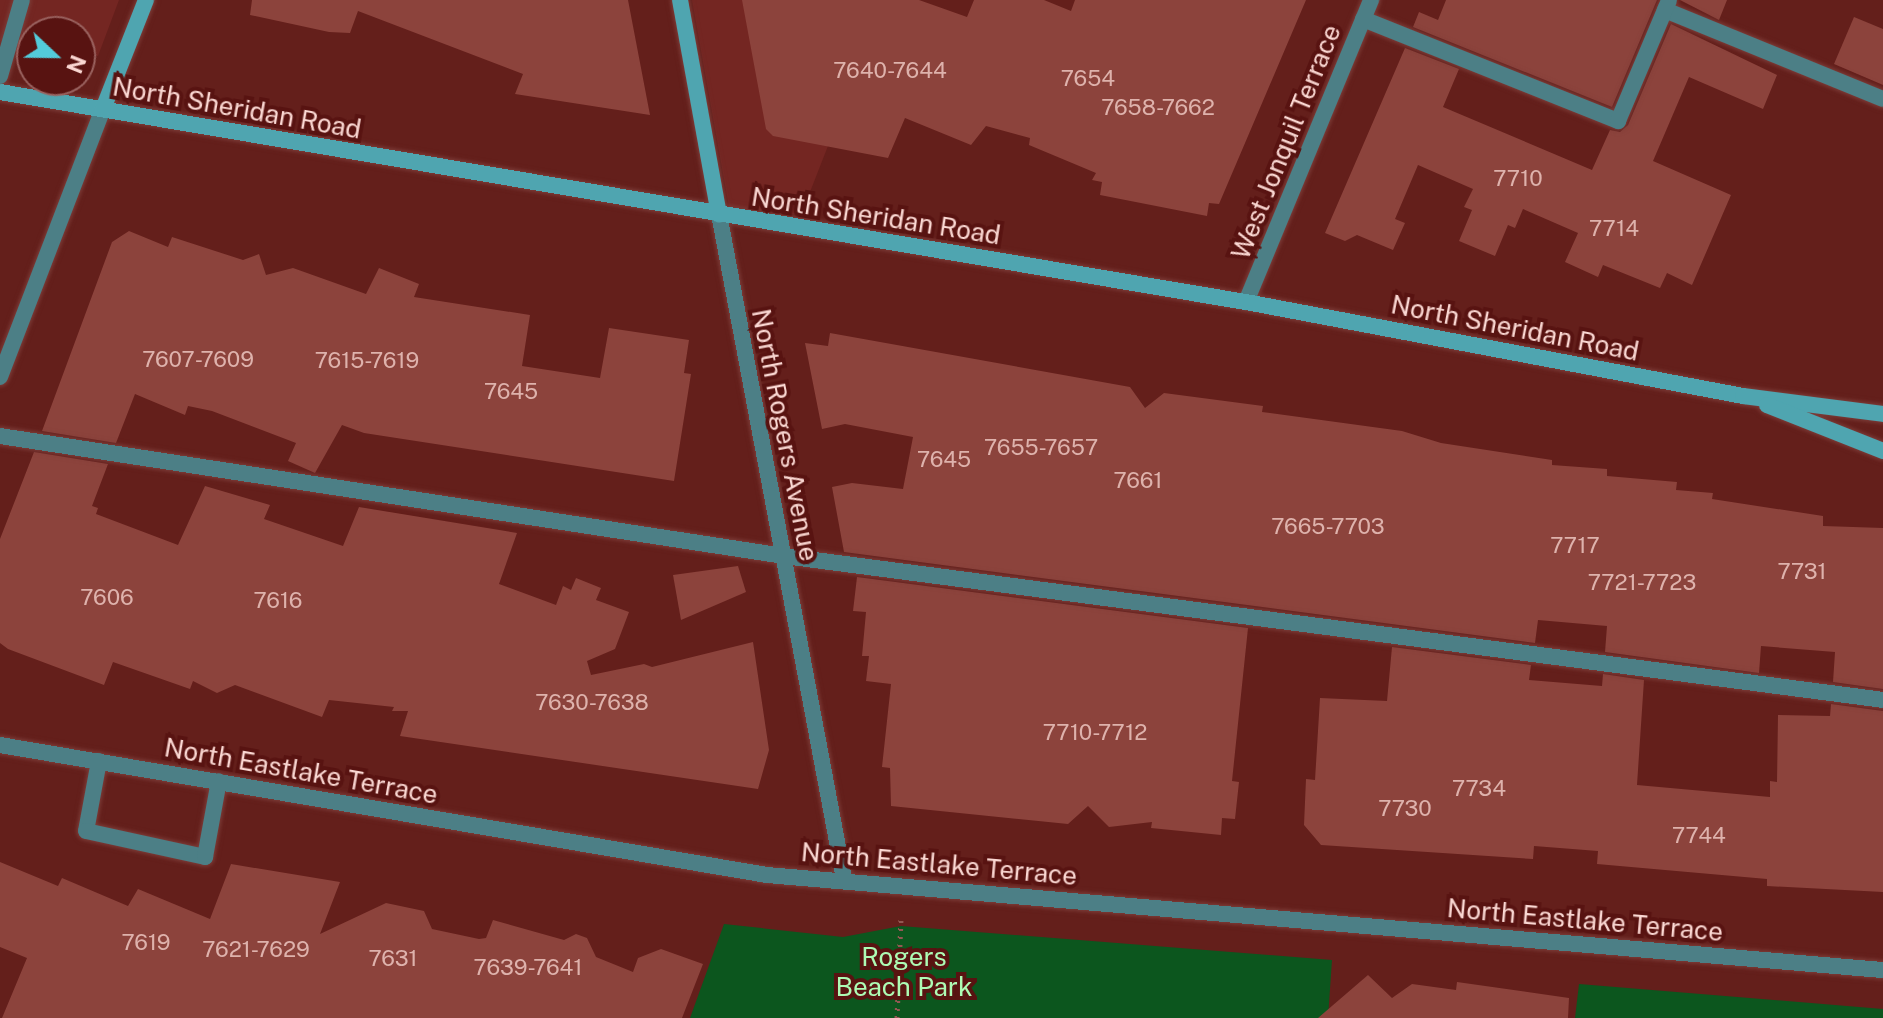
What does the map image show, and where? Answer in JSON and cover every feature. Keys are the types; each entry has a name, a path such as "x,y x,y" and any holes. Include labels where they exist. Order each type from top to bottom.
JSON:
{"main road":[{"path":"103,109 146,0"},
{"name":"North Rogers Avenue","path":"680,0 719,214"},
{"name":"North Sheridan Road","path":"0,92 1246,302 1743,396 1883,414"},
{"name":"North Sheridan Road","path":"1743,396 1883,451"}],"street":[{"path":"0,76 22,0"},
{"name":"West Jonquil Terrace","path":"1246,302 1371,0"},
{"path":"1363,19 1618,121 1667,5 1883,99"},
{"path":"0,377 103,109"},
{"name":"North Rogers Avenue","path":"719,214 844,879"},
{"path":"0,436 784,556 1883,700"},
{"name":"North Eastlake Terrace","path":"0,745 767,875 844,879 1883,970"},
{"path":"99,761 86,831 205,857 219,781"}],"path":[{"path":"897,1018 901,917"}],"shaded area":[{"path":"0,0 119,0 98,56 96,16 16,16 16,44 0,41"},
{"path":"692,0 885,0 801,215 729,207"}],"green space":[{"name":"Rogers Beach Park","path":"724,924 843,937 901,926 1332,960 1328,1018 690,1018"},
{"path":"1579,984 1883,1009 1883,1018 1575,1018"}],"building":[{"path":"252,0 628,0 650,115 515,94 523,74 358,11 350,33 329,32 250,15"},
{"path":"742,0 919,0 967,17 974,0 1044,0 1071,11 1075,0 1306,0 1219,204 1209,203 1207,216 1100,195 1102,182 1092,180 1096,173 1029,145 1030,138 986,126 971,145 905,118 888,158 773,136 766,129"},
{"path":"1446,0 1657,0 1612,107 1413,27 1419,12 1438,20"},
{"path":"1680,0 1727,0 1719,20"},
{"path":"1854,17 1883,29 1883,85 1834,64"},
{"path":"1671,24 1777,75 1763,109 1689,77 1653,161 1731,195 1692,285 1667,273 1660,288 1603,265 1598,277 1565,262 1578,233 1523,209 1515,228 1508,225 1495,256 1459,241 1472,210 1464,207 1473,189 1418,165 1395,219 1405,223 1393,250 1357,235 1345,241 1325,233 1405,48 1459,69 1443,107 1592,170 1610,130 1620,132 1628,125"},
{"path":"129,231 168,247 172,237 243,260 259,254 266,275 293,268 366,294 379,268 419,284 414,297 530,315 522,366 600,378 609,328 689,340 684,373 691,374 674,481 364,433 342,425 315,473 288,461 296,443 212,411 188,406 185,415 135,394 116,443 42,431 112,242"},
{"path":"830,333 1130,387 1145,408 1164,393 1263,406 1262,412 1402,431 1441,443 1552,460 1552,465 1607,469 1607,476 1677,482 1676,490 1713,493 1712,499 1823,516 1823,526 1883,528 1883,689 1833,682 1835,652 1761,646 1759,673 1605,652 1607,626 1538,620 1535,643 844,552 832,487 852,483 903,489 913,437 845,424 822,429 805,343 828,346"},
{"path":"34,452 108,464 92,506 98,508 96,514 178,545 205,486 270,505 264,519 343,546 359,507 517,533 499,584 556,605 563,586 571,590 576,578 601,588 596,600 629,612 615,649 587,661 591,675 644,664 652,667 753,642 769,750 758,789 400,736 408,711 392,711 394,707 329,700 322,717 235,685 217,693 193,681 190,689 113,662 104,685 8,649 0,643 0,539"},
{"path":"738,566 746,592 681,620 673,575"},
{"path":"857,577 1248,628 1232,781 1239,782 1235,819 1222,818 1221,835 1151,828 1152,822 1109,827 1088,806 1068,824 891,806 890,768 882,767 891,684 866,681 869,656 862,656 866,612 853,611"},
{"path":"1392,647 1531,665 1529,680 1602,686 1603,674 1644,680 1637,785 1770,797 1770,781 1777,782 1778,715 1830,716 1831,704 1883,711 1883,892 1767,886 1767,879 1597,864 1598,851 1534,846 1533,859 1321,845 1304,825 1306,779 1315,780 1320,698 1387,701"},
{"path":"0,862 58,886 62,878 128,906 138,889 210,919 231,864 340,882 320,934 386,903 424,911 432,929 479,939 486,938 493,920 564,940 576,934 587,938 596,957 633,972 638,958 661,949 703,964 682,1018 2,1018 27,958 0,947"},
{"path":"1368,975 1392,998 1412,984 1456,990 1457,982 1569,998 1568,1018 1318,1018"}]}
